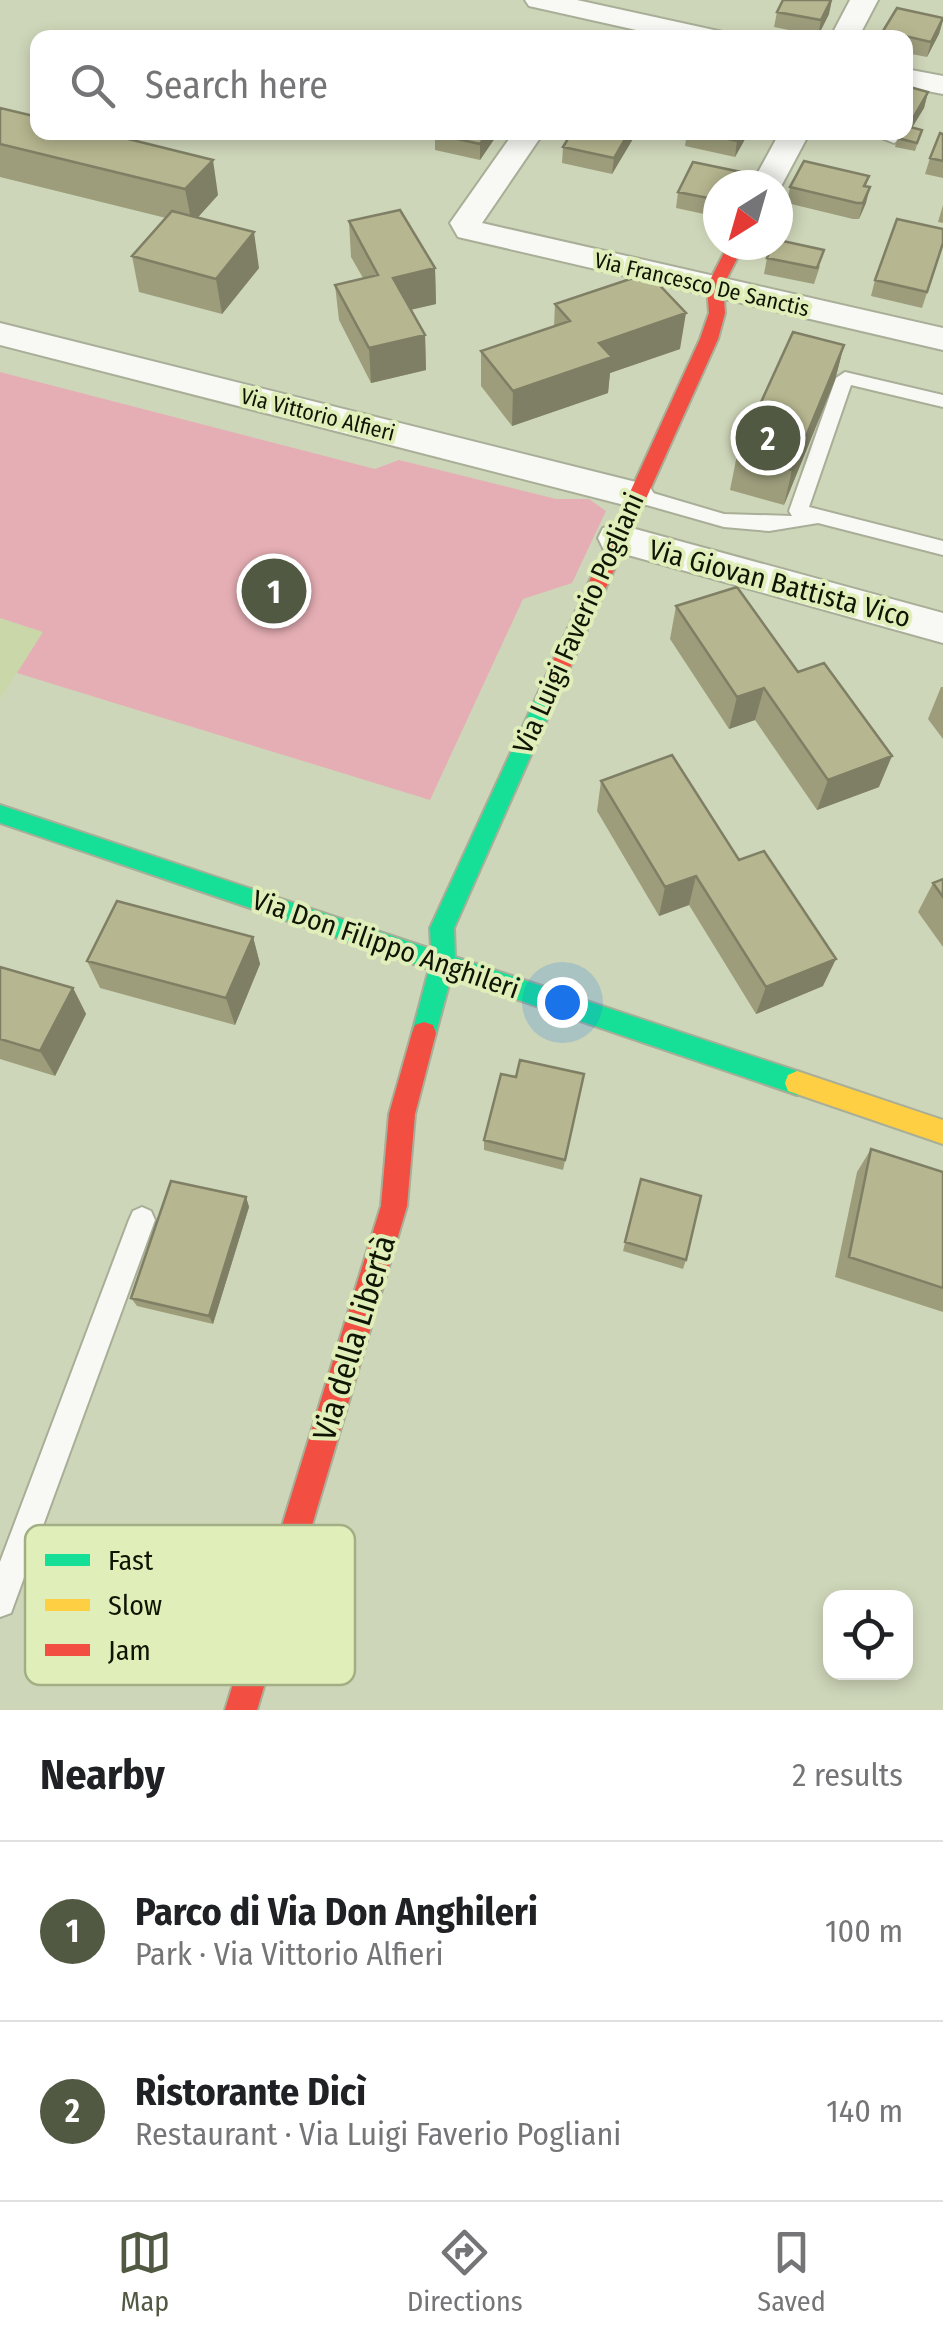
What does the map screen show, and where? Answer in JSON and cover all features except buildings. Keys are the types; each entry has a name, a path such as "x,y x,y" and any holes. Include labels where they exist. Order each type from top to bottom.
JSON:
{"street":[{"path":"539,0 604,26 676,30"},
{"path":"658,26 676,0"},
{"path":"848,30 864,0"},
{"path":"913,79 943,85"},
{"name":"Via Francesco De Sanctis","path":"524,140 466,223 481,234 943,340"},
{"path":"775,170 791,140"},
{"path":"715,286 728,260"},
{"name":"Via Luigi Faverio Pogliani","path":"443,962 442,928 709,339 717,313 715,286"},
{"name":"Via Vittorio Alfieri","path":"0,334 636,494"},
{"name":"Via Giovan Battista Vico","path":"617,538 943,628"},
{"name":"Via Don Filippo Anghileri","path":"0,814 943,1132"},
{"name":"Via della Libertà","path":"297,1525 394,1206 402,1114 443,962"},
{"name":"Via della Libertà","path":"241,1710 249,1685"}],"lane":[{"path":"943,401 844,378 798,511 943,548"},
{"path":"636,494 732,524 793,524 818,516"},
{"path":"29,1525 142,1220"},
{"path":"0,1602 25,1535"}],"shaded area":[{"path":"0,372 375,469 399,460 556,499 589,499 606,511 572,583 523,599 430,800 17,673 43,632 0,618"},
{"path":"0,618 44,631 0,699"}],"traffic: fast":[{"path":"424,1033 443,962 442,928 557,674"},
{"path":"0,814 797,1083"}],"traffic: slow":[{"path":"797,1083 943,1132"}],"traffic: jam":[{"path":"557,674 709,339 717,313 715,286 728,260"},
{"path":"297,1525 394,1206 402,1114 424,1033"},
{"path":"241,1710 249,1685"}],"place":[{"name":"Ristorante Dicì","path":"768,438"},
{"name":"Parco di Via Don Anghileri","path":"274,591"}]}
